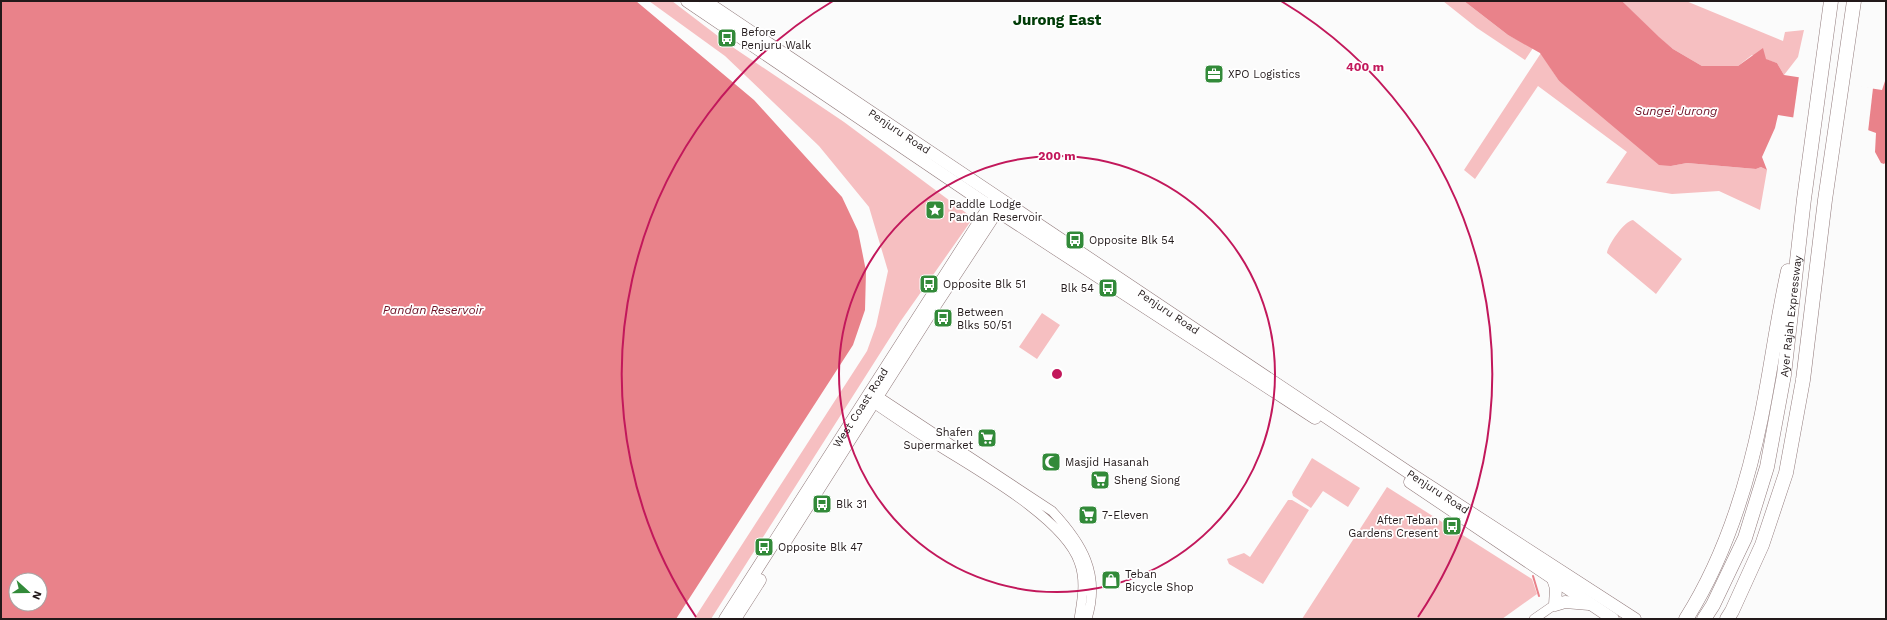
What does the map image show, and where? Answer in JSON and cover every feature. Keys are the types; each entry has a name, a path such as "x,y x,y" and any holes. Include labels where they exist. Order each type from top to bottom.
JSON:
{"highway":[{"name":"Ayer Rajah Expressway","path":"1704,619 1713,605 1745,538 1767,467 1784,375 1804,199 1831,1"},
{"name":"Ayer Rajah Expressway","path":"1727,619 1762,545 1786,473 1803,380 1835,124 1854,1"},
{"path":"1686,619 1711,573 1738,505 1761,419 1782,296 1804,199"}],"main road":[{"name":"Penjuru Road","path":"687,1 997,203 1576,588 1635,619"},
{"name":"Penjuru Road","path":"704,1 997,203"},
{"name":"West Coast Road","path":"725,619 997,203"},
{"name":"West Coast Road","path":"735,619 871,397"},
{"name":"Penjuru Road","path":"1310,410 1553,579 1576,588 1590,604 1613,619"},
{"path":"1553,579 1556,588 1555,605 1565,602 1590,604"}],"street":[{"path":"871,397 1011,493 1047,519 1062,534 1079,561 1081,571 1084,591 1079,619"},
{"path":"871,397 1021,490 1052,511 1066,526 1086,558 1092,595 1087,619"},
{"path":"1534,619 1555,605 1576,588"}],"shaded area":[{"path":"649,1 672,1 731,46 844,122 973,218 900,322 711,619 694,619 867,351 876,326 888,271 869,207 819,146 725,56"},
{"path":"1443,1 1464,1 1508,35 1533,48 1525,60 1477,28"},
{"path":"1622,1 1686,1 1783,41 1785,32 1804,30 1798,57 1784,75 1777,63 1752,55 1738,66 1702,66 1673,49 1658,37"},
{"path":"1541,53 1559,81 1671,166 1687,163 1756,169 1761,167 1767,170 1760,210 1719,191 1672,194 1606,183 1627,152 1538,86 1475,179 1464,170"},
{"path":"1633,220 1682,259 1656,294 1607,253 1617,234 1625,224"},
{"path":"1042,313 1060,325 1037,359 1019,347"},
{"path":"1312,458 1360,488 1348,507 1323,491 1311,508 1293,496 1292,492"},
{"path":"1387,487 1532,579 1537,594 1502,619 1302,619"},
{"path":"1288,500 1292,500 1309,510 1263,584 1229,564 1227,559 1244,553 1250,557"}],"water":[{"name":"Pandan Reservoir","path":"1,1 636,1 754,100 842,197 858,231 866,271 865,310 853,345 676,619 1,619"},
{"name":"Sungei Jurong","path":"1464,1 1622,1 1673,49 1702,66 1738,66 1763,48 1766,59 1777,63 1784,75 1882,90 1886,78 1886,162 1884,164 1881,163 1875,152 1876,133 1865,129 1778,115 1775,128 1762,157 1767,170 1761,167 1756,169 1687,163 1671,166 1659,165 1559,81 1540,53 1508,35"}],"pier":[{"path":"1799,76 1873,88 1868,132 1793,119"}],"waterway":[{"path":"1533,576 1539,596"}],"place":[{"name":"Before Penjuru Walk","path":"727,38"},
{"name":"XPO Logistics","path":"1214,74"},
{"name":"Paddle Lodge Pandan Reservoir","path":"935,210"},
{"name":"Opposite Blk 54","path":"1075,240"},
{"name":"Opposite Blk 51","path":"929,284"},
{"name":"Blk 54","path":"1108,288"},
{"name":"Between Blks 50/51","path":"943,318"},
{"name":"Shafen Supermarket","path":"987,438"},
{"name":"Masjid Hasanah","path":"1051,462"},
{"name":"Sheng Siong","path":"1100,480"},
{"name":"Blk 31","path":"822,504"},
{"name":"7-Eleven","path":"1088,515"},
{"name":"After Teban Gardens Cresent","path":"1452,526"},
{"name":"Opposite Blk 47","path":"764,547"},
{"name":"Teban Bicycle Shop","path":"1111,580"}],"district":[{"name":"Jurong East","path":"1057,20"}]}
